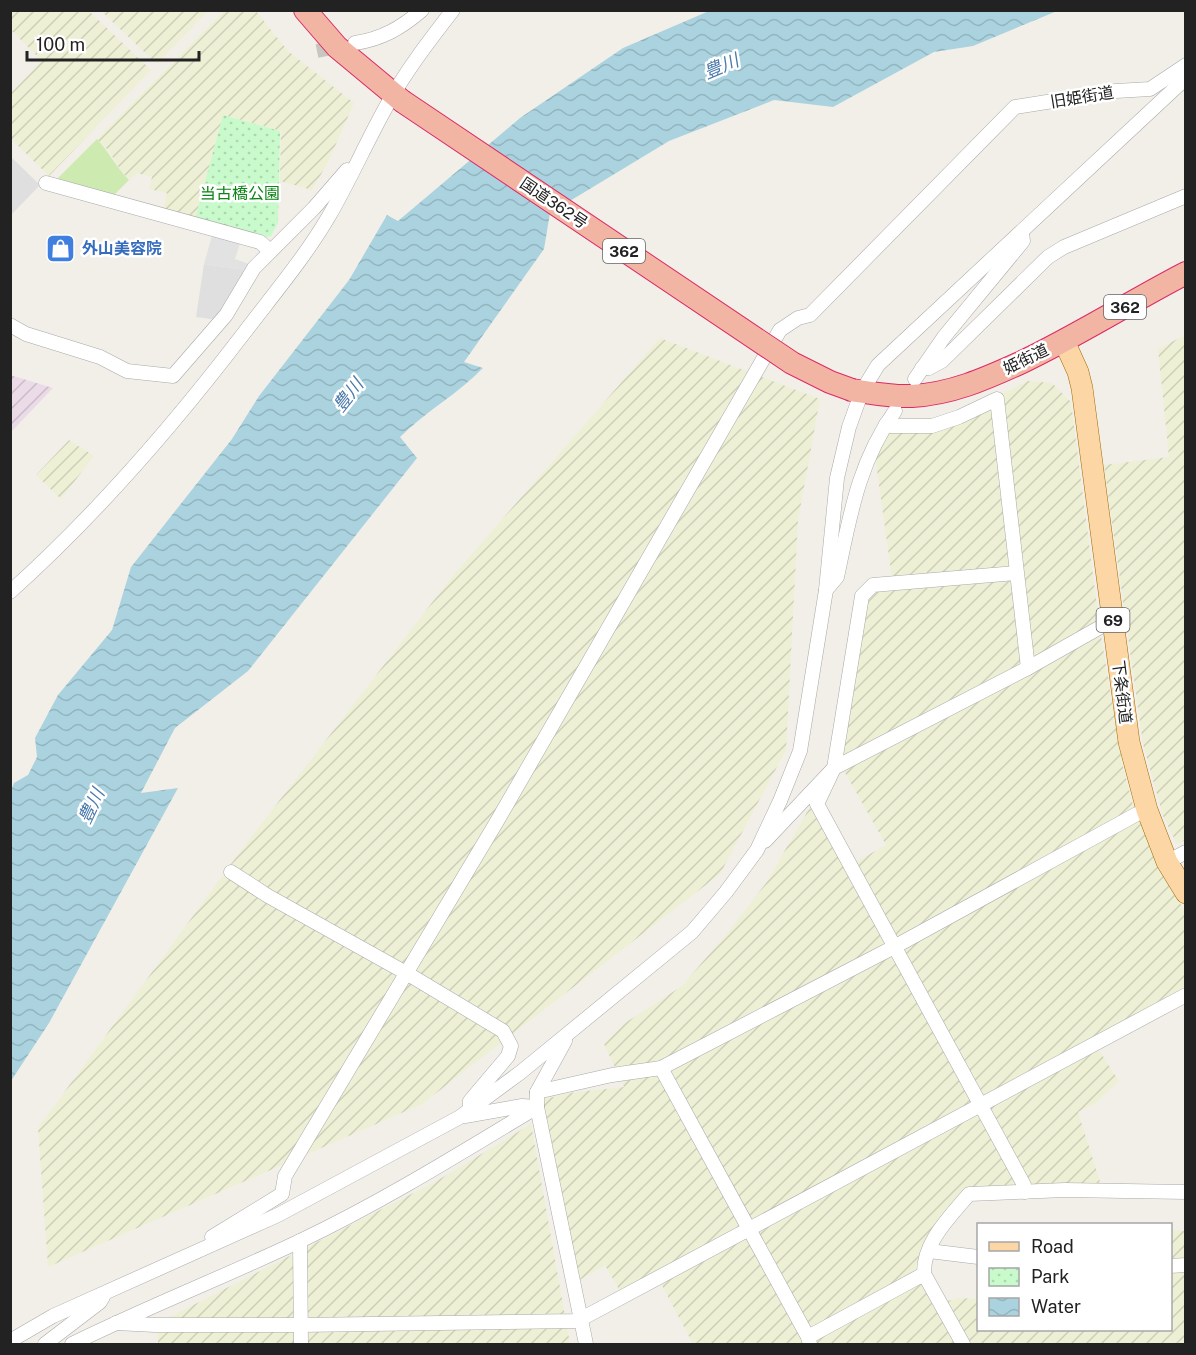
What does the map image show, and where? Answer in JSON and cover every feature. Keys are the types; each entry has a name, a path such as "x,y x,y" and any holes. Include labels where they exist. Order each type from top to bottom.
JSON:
{"highway":[{"name":"国道362号","path":"305,10 338,47 398,97 792,363 818,377 857,390"},
{"name":"姫街道","path":"857,390 894,396 913,396 957,389 978,382 1065,340 1185,273"}],"main road":[{"name":"下条街道","path":"1065,340 1082,388 1129,742 1146,810 1176,857 1185,893"}],"street":[{"path":"356,43 385,36 404,25 422,10"},
{"path":"10,592 59,548 148,452 200,390 278,289 329,216 362,152 398,97 422,49 453,10"},
{"name":"旧姫街道","path":"408,974 780,330 798,318 810,315 1015,107 1116,91 1150,89 1185,65"},
{"path":"757,850 800,751 826,590 837,478 857,390 878,365 1185,78"},
{"path":"10,325 26,334 100,357 127,371 173,376 226,315 254,268 314,208 362,152"},
{"path":"46,183 260,242 270,250"},
{"path":"1022,230 1023,240 944,336 918,374 942,361 1048,257 1064,247 1185,196"},
{"path":"886,424 932,426 959,417 997,399 1028,669"},
{"path":"826,590 837,577 862,471 895,411"},
{"path":"1016,573 873,585 862,596 834,768 817,804 1024,1185 1025,1192"},
{"path":"10,1341 53,1316 278,1215 465,1113 569,1034 692,932 757,850 834,768 1028,669 1113,622"},
{"path":"465,1113 522,1106 612,1075 661,1068 894,947 1146,810"},
{"path":"231,872 268,896 408,974 503,1031 511,1047 508,1056 470,1101 465,1113"},
{"path":"192,1253 206,1240 282,1194 285,1176 408,974"},
{"path":"116,1323 301,1325 581,1319 1185,996"},
{"path":"72,1344 300,1241 387,1197 537,1099 569,1034"},
{"path":"661,1068 809,1341 924,1274"},
{"path":"537,1099 586,1344"},
{"path":"963,1344 924,1274 929,1251 938,1231 969,1194 1065,1190 1185,1192"},
{"path":"300,1241 301,1344"},
{"path":"929,1251 977,1257"},
{"path":"45,1344 100,1302 105,1292"}],"shaded area":[{"path":"11,157 40,185 11,215"},
{"path":"212,236 240,243 235,259 249,264 246,270 204,264"},
{"path":"204,264 246,270 218,320 196,317"},
{"path":"10,375 53,388 12,431 10,430"}],"green space":[{"path":"11,10 89,11 151,70 49,176 11,139 11,93 42,61 11,30"},
{"path":"101,11 208,11 157,64"},
{"path":"224,11 256,11 274,34 272,36 275,35 288,51 354,103 328,162 312,190 280,181 281,131 223,115 195,219 163,210 167,193 149,189 152,177 137,173 180,129 130,180 121,171 109,151 97,139"},
{"name":"当古橋公園","path":"223,115 280,131 278,223 271,236 263,238 195,219"},
{"path":"97,139 129,180 113,196 60,181 58,178"},
{"path":"1185,335 1186,840 1177,844 1163,816 1143,744 1104,465 1169,457 1158,349"},
{"path":"660,338 820,399 798,520 786,750 720,874 422,1104 48,1267 38,1128 242,849 451,578"},
{"path":"1028,381 1052,383 1071,402 1100,630 1123,767 1134,809 1154,856 1185,912 1185,987 1091,1038 1119,1081 1096,1103 1078,1112 1101,1185 965,1188 934,1227 920,1251 915,1270 955,1344 693,1344 656,1274 620,1291 605,1265 578,1281 541,1100 569,1093 624,1087 604,1044 625,1023 682,986 766,883 810,807 845,868 886,845 843,769 844,755 839,752 865,599 892,578 875,456 888,429 934,427"},
{"path":"69,440 94,456 61,499 36,475"},
{"path":"531,1124 570,1344 158,1344 158,1323 435,1182"},
{"path":"1172,1230 1185,1231 1185,1344 967,1344 945,1302 958,1298 977,1299 977,1331 1172,1331"}],"water":[{"name":"豊川","path":"709,11 1057,11 973,46 934,52 833,107 774,100 669,141 550,213 544,249 464,362 483,368 400,437 417,458 248,671 175,728 141,793 178,788 49,1023 11,1081 11,791 14,783 28,775 37,757 35,738 58,695 112,630 131,567 232,439 259,396 349,280 387,215 398,221 520,118 623,48"}],"tunnel":[{"path":"317,51 342,46"}],"place":[{"name":"外山美容院","path":"61,248"}]}
